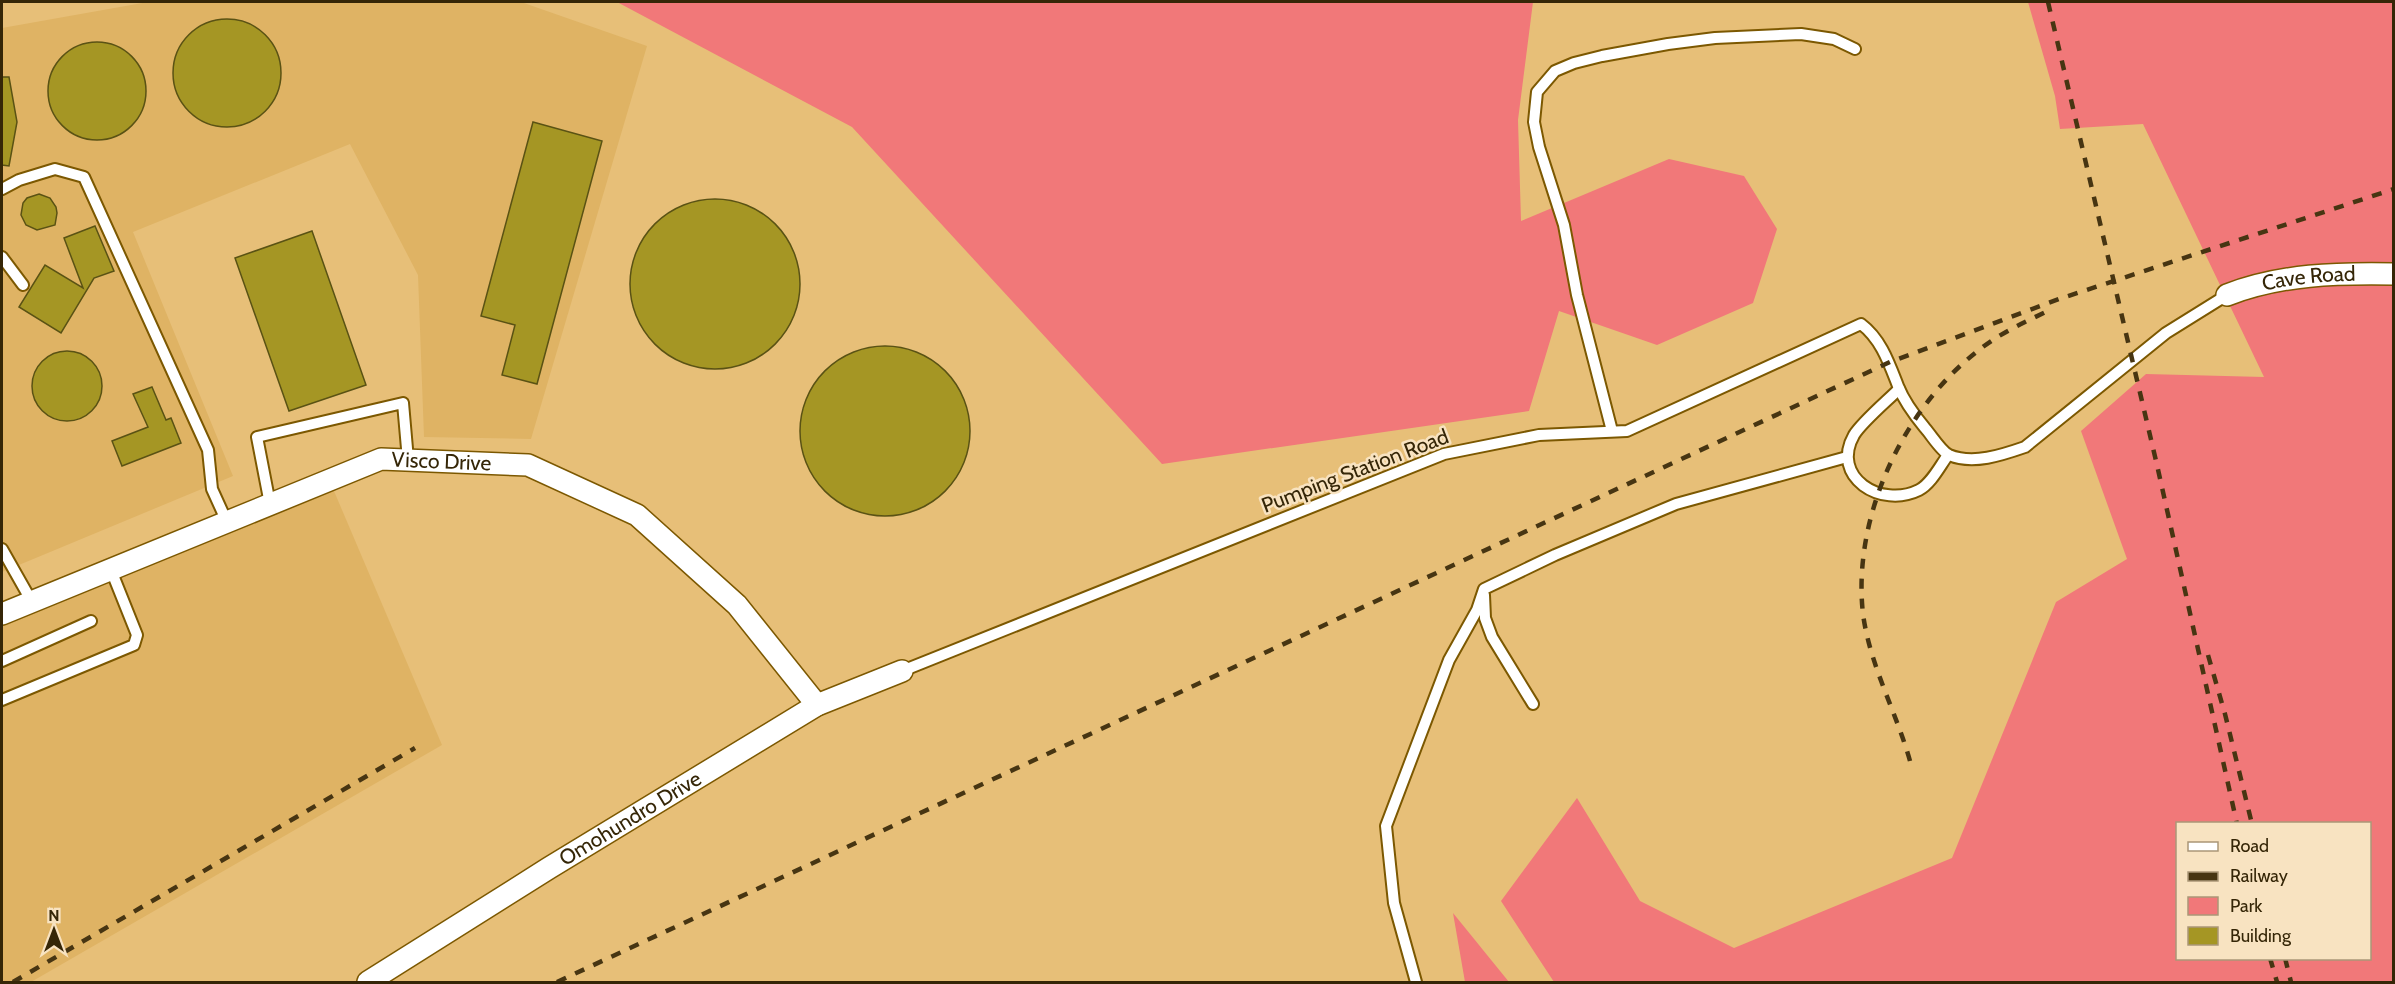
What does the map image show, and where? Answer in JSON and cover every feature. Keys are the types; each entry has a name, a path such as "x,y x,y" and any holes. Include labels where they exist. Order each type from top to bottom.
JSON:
{"street":[{"name":"Cave Road","path":"2228,295 2252,285 2277,279 2345,273 2394,274"},
{"name":"Visco Drive","path":"2,614 381,459 528,465 638,515 737,605 817,705"},
{"name":"Omohundro Drive","path":"368,982 549,868 817,705 902,671"}],"lane":[{"path":"1612,431 1578,294 1564,225 1539,147 1534,122 1537,92 1555,70 1574,63 1668,44 1715,38 1802,34 1834,39 1855,49"},
{"path":"2,189 19,180 55,169 84,177 208,450 212,489 227,522"},
{"path":"2,257 23,285"},
{"path":"1948,455 1934,476 1919,490 1893,496 1878,494 1854,477 1847,457 1854,435 1899,389 1916,418 1948,455 1972,460 2004,455 2025,447 2166,333 2228,295"},
{"name":"Pumping Station Road","path":"902,671 1444,454 1539,435 1627,431 1861,324 1871,332 1890,362 1899,389"},
{"path":"270,504 257,437 403,403 408,460"},
{"path":"1416,982 1394,903 1386,826 1449,660 1477,610 1484,589 1555,555 1676,504 1847,457"},
{"path":"2,549 32,602"},
{"path":"2,700 134,645 136,635 111,570"},
{"path":"1484,589 1485,618 1492,637 1533,704"},
{"path":"2,661 91,621"}],"shaded area":[{"path":"148,2 521,2 647,46 531,439 424,437 418,275 350,144 133,232 233,476 2,572 2,28"},
{"path":"1529,2 1789,2 1781,3"},
{"path":"331,484 442,745 31,982 2,982 2,624"}],"green space":[{"path":"617,2 1533,2 1518,120 1521,221 1669,159 1744,176 1777,229 1753,303 1657,345 1559,311 1529,411 1162,464 852,127"},
{"path":"2028,2 2393,2 2393,982 1554,982 1501,901 1577,798 1640,901 1734,948 1952,858 2056,602 2127,559 2081,431 2146,374 2264,377 2143,124 2060,129 2055,96"},
{"path":"1453,913 1509,982 1465,982"}],"building":[{"path":"227,19 248,23 265,35 277,52 281,73 277,94 265,111 248,123 227,127 206,123 189,111 177,94 173,73 177,52 189,35 206,23"},
{"path":"97,42 116,45 132,56 143,72 146,91 143,110 132,126 116,137 97,140 78,137 62,126 51,110 48,91 51,72 62,56 78,45"},
{"path":"2,77 9,77 17,122 9,166 2,165"},
{"path":"533,122 602,141 537,384 502,375 515,325 481,316"},
{"path":"39,194 50,198 57,213 55,225 37,230 26,225 21,215 23,203 27,198"},
{"path":"715,199 747,206 762,213 775,224 786,237 793,252 800,284 793,316 786,331 775,344 762,355 747,362 715,369 683,362 668,355 655,344 644,331 637,316 630,284 637,252 644,237 655,224 668,213 683,206"},
{"path":"95,226 114,271 94,278 61,333 19,307 45,265 83,288 64,238"},
{"path":"312,231 366,385 289,411 235,258"},
{"path":"885,346 917,353 932,360 945,371 956,384 963,399 970,431 963,463 956,478 945,491 932,502 917,509 885,516 853,509 838,502 825,491 814,478 807,463 800,431 807,399 814,384 825,371 838,360 853,353"},
{"path":"67,351 80,354 92,361 99,373 102,386 99,399 92,411 80,418 67,421 54,418 42,411 35,399 32,386 35,373 42,361 54,354"},
{"path":"152,387 166,420 171,418 181,443 122,466 112,441 148,427 133,394"}],"railway":[{"path":"2048,2 2157,465 2237,822"},
{"path":"557,982 1890,362 2059,299 2394,189"},
{"path":"1910,761 1871,652 1863,614 1862,577 1866,540 1875,504 1888,468 1906,434 1927,402 1952,374 1995,338 2050,310"},
{"path":"2208,655 2252,822"},
{"path":"13,982 415,748"},
{"path":"2271,960 2277,982"},
{"path":"2286,960 2291,982"}]}
